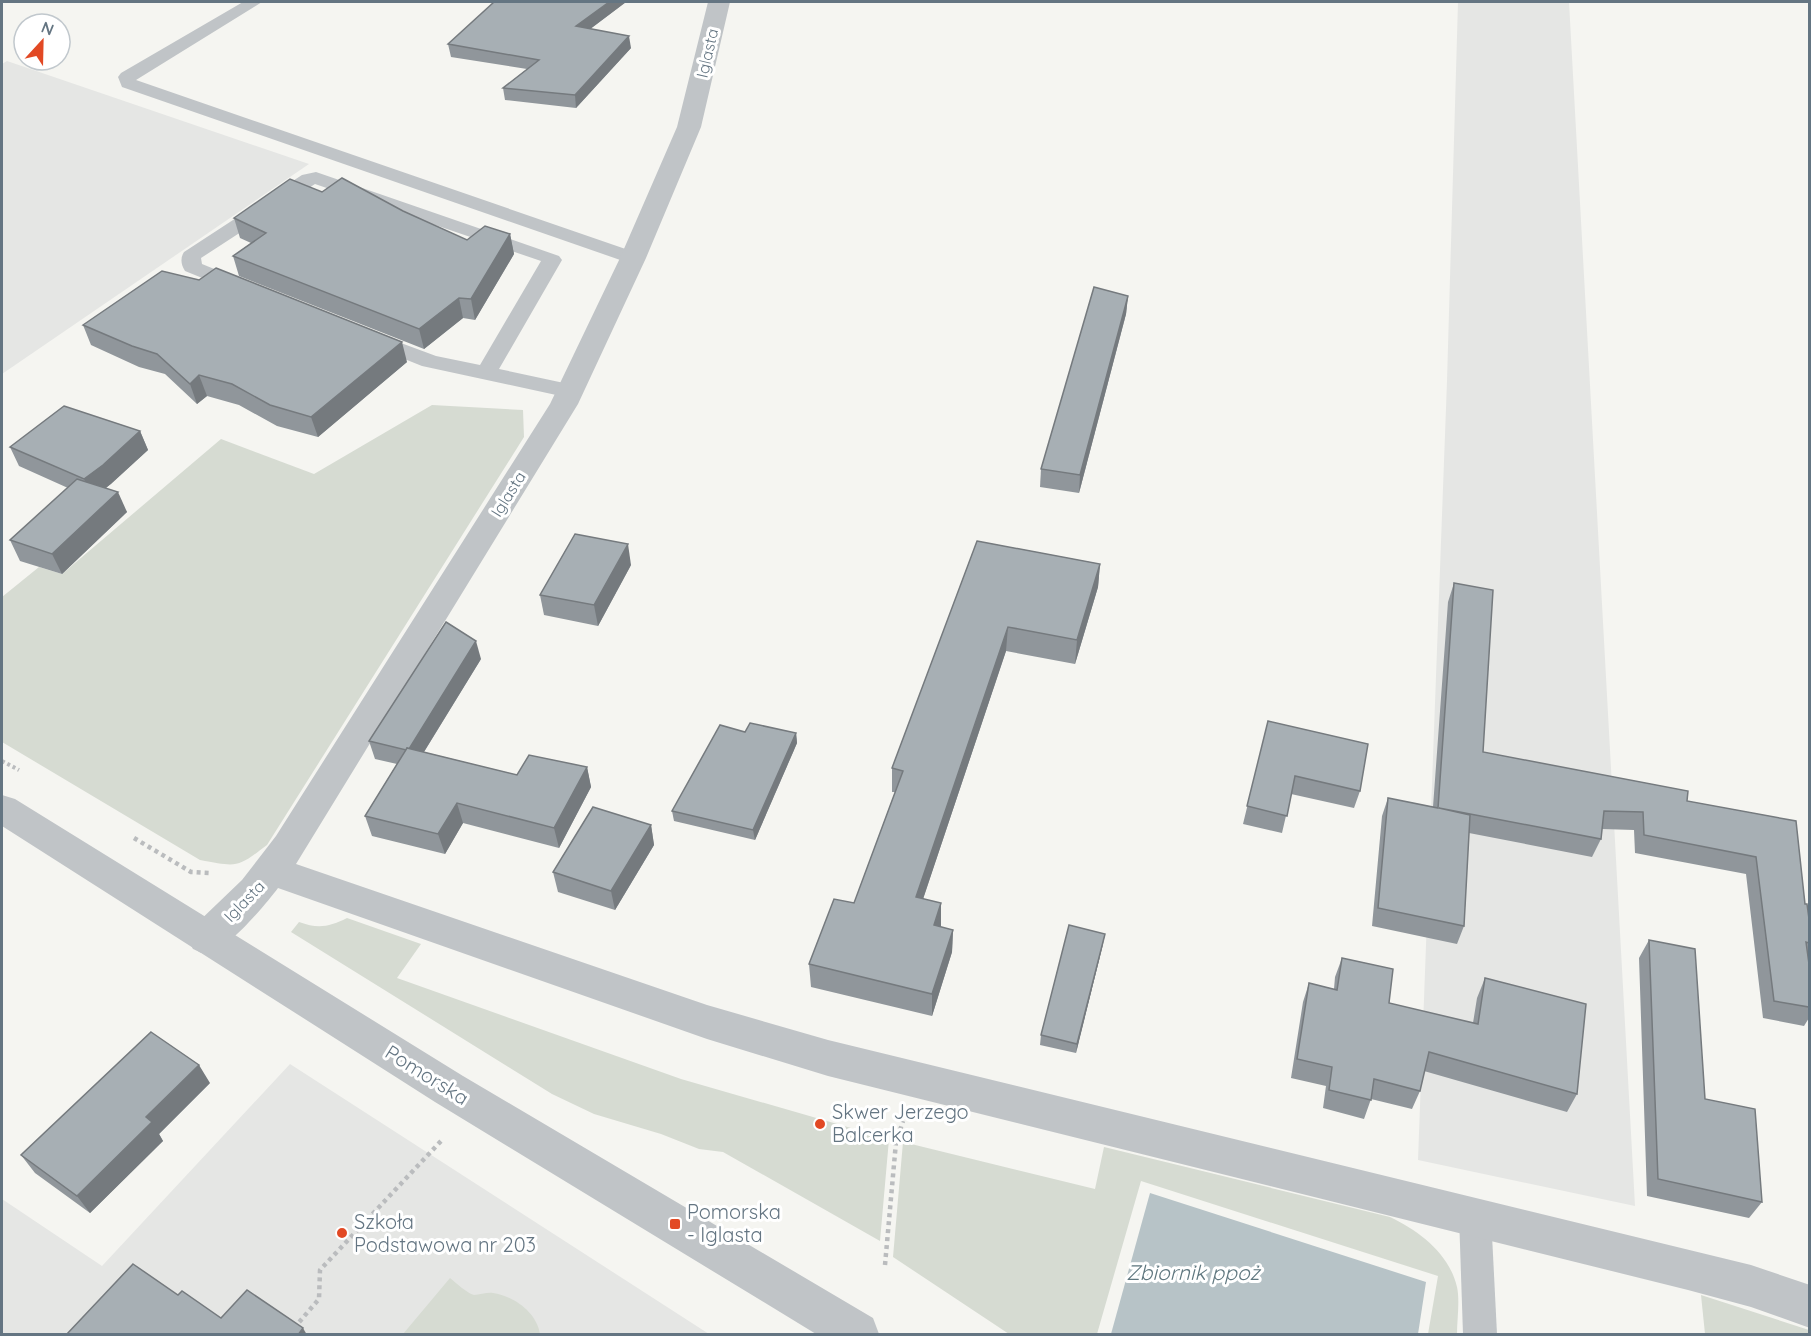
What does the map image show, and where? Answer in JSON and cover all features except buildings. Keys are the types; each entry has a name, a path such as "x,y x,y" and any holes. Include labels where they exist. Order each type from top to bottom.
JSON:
{"street":[{"name":"Iglasta","path":"206,938 272,871 570,391 633,258 689,127 719,2"},
{"name":"Pomorska","path":"2,810 475,1105 857,1335"},
{"path":"272,871 707,1022 828,1058 1475,1215 1699,1272 1809,1307"}],"lane":[{"path":"254,2 127,77 128,83 633,258"},
{"path":"257,293 192,267 191,256 309,179 316,178 548,257 552,260 486,373"},
{"path":"355,331 430,361 570,391"},
{"path":"1475,1215 1480,1335"}],"path":[{"path":"885,1265 896,1142 916,1080"},
{"path":"290,1333 319,1299 320,1270 442,1140"}],"shaded area":[{"path":"1458,2 1569,2 1635,1206 1418,1160 1447,381"},
{"path":"7,61 12,63 12,72 39,72 309,164 2,374 2,64"},
{"path":"432,405 523,410 524,437 267,845 243,862 236,864 200,860 2,742 2,597 39,567 62,574 221,439 314,474"},
{"path":"347,918 421,944 397,978 681,1079 889,1139 880,1241 723,1152 699,1149 661,1134 594,1114 552,1094 291,932 299,922 312,926 323,926"},
{"name":"Szkoła Podstawowa nr 203","path":"290,1064 709,1334 2,1334 2,1199 102,1266"},
{"path":"903,1142 1095,1189 1104,1147 1390,1217 1422,1236 1447,1264 1458,1292 1457,1334 1428,1334 1438,1276 1141,1181 1097,1334 1009,1334 893,1257"},
{"path":"450,1278 474,1295 493,1293 516,1302 534,1319 540,1334 403,1334"},
{"path":"1701,1295 1809,1330 1809,1334 1705,1334"}],"water":[{"name":"Zbiornik ppoż","path":"1150,1193 1426,1282 1418,1334 1111,1334"}],"place":[{"name":"Skwer Jerzego Balcerka","path":"820,1124"},
{"name":"Pomorska - Iglasta","path":"675,1224"},
{"name":"Szkoła Podstawowa nr 203","path":"342,1233"}]}
